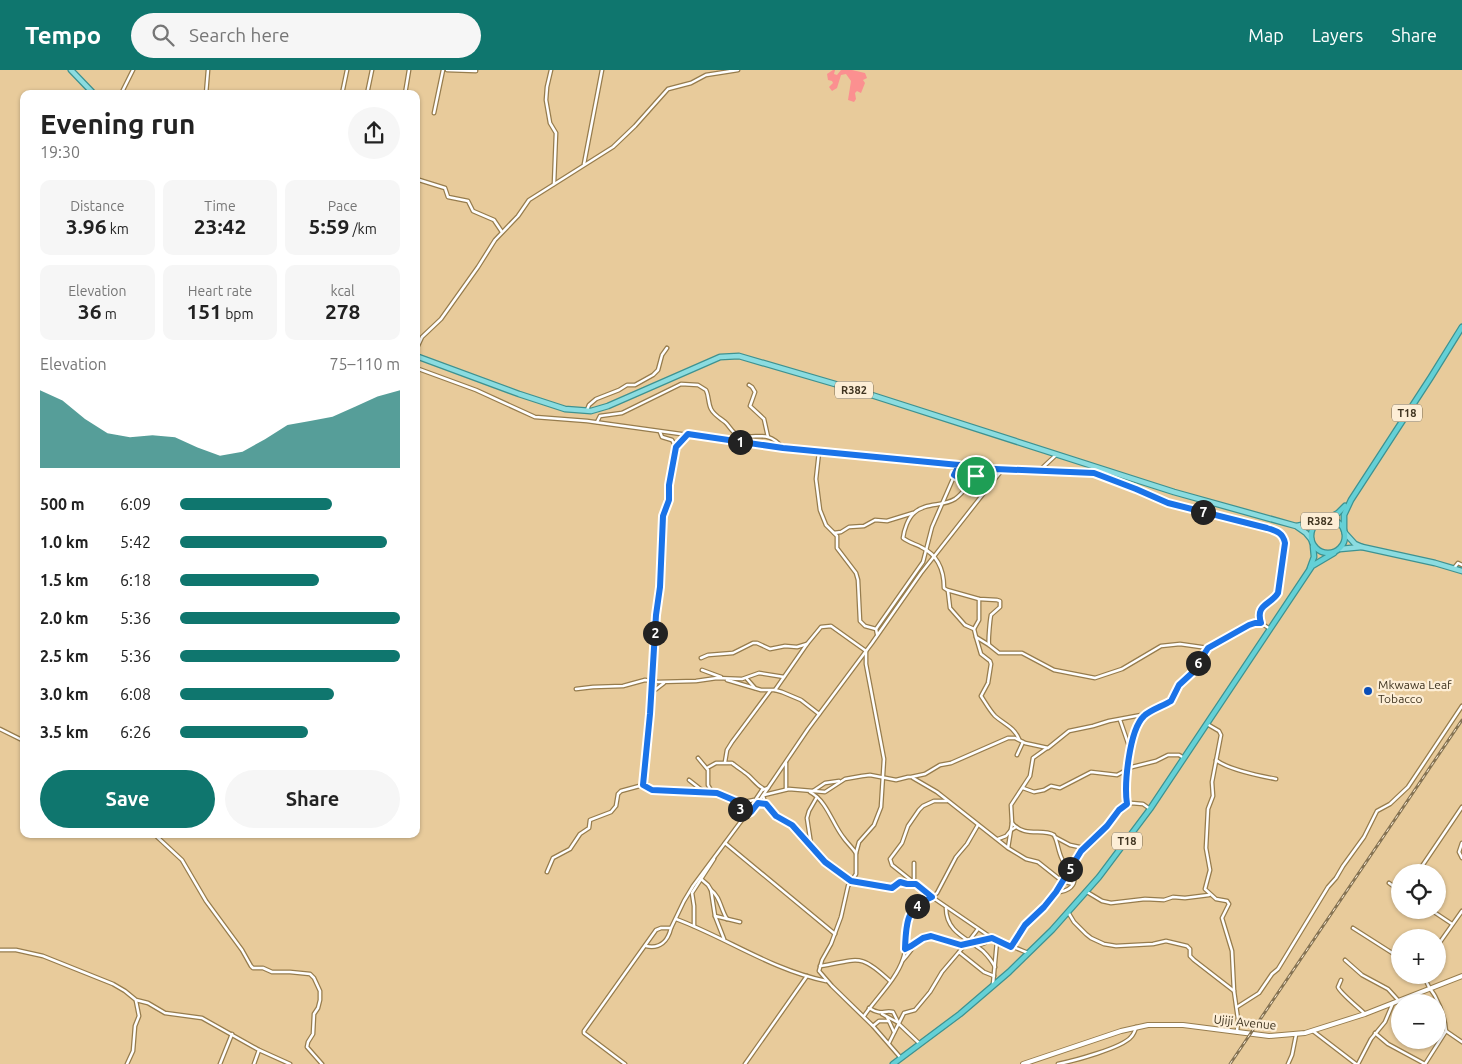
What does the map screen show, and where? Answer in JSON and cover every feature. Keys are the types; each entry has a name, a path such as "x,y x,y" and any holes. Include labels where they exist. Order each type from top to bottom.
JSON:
{"highway":[{"name":"T18","path":"1345,531 1344,515 1351,500 1462,327"},
{"name":"T18","path":"1327,519 1342,510 1351,500"},
{"name":"R382","path":"1334,553 1321,552 1311,541 1311,532 1314,525 1320,521 1334,520 1345,531 1346,539 1340,550"},
{"name":"T18","path":"1309,571 1314,557 1311,541"},
{"path":"1334,553 1340,550"},
{"name":"T18","path":"893,1064 921,1045 993,986 1028,953 1087,891 1150,809 1309,571 1316,563 1334,553"}],"main road":[{"path":"71,70 90,90"},
{"name":"R382","path":"420,357 565,409 586,411 608,406 720,357 739,356 859,391 1174,492 1296,526 1306,533 1311,541"},
{"name":"R382","path":"1296,526 1320,521"},
{"path":"1345,531 1355,544 1362,547 1462,571"},
{"path":"1340,550 1362,547"},
{"name":"Ujiji Avenue","path":"1415,994 1462,976"},
{"name":"Ujiji Avenue","path":"1023,1064 1136,1027 1162,1024 1205,1027 1269,1036 1296,1035 1391,1004"}],"street":[{"path":"123,90 133,70"},
{"path":"206,90 208,70"},
{"path":"343,90 347,70"},
{"path":"369,90 372,70"},
{"path":"406,90 409,70"},
{"path":"434,113 445,70 476,71"},
{"path":"551,70 546,100 550,123 556,133 554,184"},
{"path":"584,164 602,70"},
{"path":"420,340 449,308 502,232 518,216 528,200 570,175 618,142 668,89 691,83 703,76 738,70"},
{"path":"420,180 445,188 448,197 469,201 473,212 494,220 502,232"},
{"path":"586,411 589,405 596,399 627,385 637,384 653,375 658,370 662,355 667,348"},
{"path":"420,369 490,395 530,416 597,422 819,452 995,469 1094,473 1168,503 1280,533 1285,543 1278,593 1262,607 1259,616 1261,623"},
{"path":"597,422 600,416 617,414 677,386 698,385 706,390 711,408 734,433 740,436 768,437 777,441 783,448"},
{"path":"749,385 755,392 750,406 764,419 768,437"},
{"path":"660,431 662,437 672,440 676,447"},
{"path":"643,785 660,587 663,516 669,500 669,485 676,447 688,434"},
{"path":"819,452 816,480 820,510 826,525 838,538 837,548 857,577 860,621 865,626 876,629"},
{"path":"1039,472 1056,455"},
{"path":"877,636 876,629 923,562 930,534 959,465"},
{"path":"834,532 841,532 849,527 864,526 875,520 888,521 913,513 927,506 943,504 957,496 968,483 981,473 995,469"},
{"path":"645,945 654,947 665,942 686,896 786,762 934,557 1002,469"},
{"path":"954,475 968,483"},
{"path":"913,513 902,538 927,550 934,557 939,564 944,588 948,592 979,599 997,600 1001,604 990,618 989,645"},
{"path":"1454,568 1458,563 1462,565"},
{"path":"948,592 950,608 965,625 974,629"},
{"path":"979,599 979,620 974,629 981,654 991,664 988,682 981,696 993,714 1011,727 1019,739"},
{"path":"1127,804 1127,770 1130,749 1139,722 1146,714 1171,701 1179,685 1192,673 1208,648 1255,623 1261,623 1271,630"},
{"path":"775,690 819,628 832,626 866,651"},
{"path":"976,636 999,653 1022,652 1054,670 1094,678 1122,668 1161,646 1180,644 1208,648"},
{"path":"702,658 708,655 733,653 753,643 770,649 784,646 797,647 807,644"},
{"path":"866,651 866,664 884,757 882,806 879,816 870,831 859,842 856,853 857,872 847,890 844,907 835,934 819,971 827,982 864,1016 901,1058"},
{"path":"702,670 756,689 775,690 801,700 819,714"},
{"path":"576,690 593,687 623,686 642,681 665,682 747,678 759,673 784,677"},
{"path":"747,678 756,689"},
{"path":"651,693 665,682"},
{"path":"725,762 727,750 732,742 770,691"},
{"path":"1237,1007 1259,993 1272,974 1278,970 1324,893 1364,837 1377,811 1390,804 1408,787 1462,706"},
{"path":"1008,848 1012,823 1012,804 1030,776 1032,758 1069,731 1152,712"},
{"path":"1120,720 1130,749"},
{"path":"1207,724 1220,733 1220,744 1212,782 1214,796 1208,809 1206,842 1210,870 1205,889 1217,900 1227,901 1229,904 1222,918 1232,951 1234,991 1237,1007 1237,1032"},
{"path":"0,729 20,739"},
{"path":"813,791 825,783 862,776 896,780 925,774 943,764 951,763 1010,737 1048,748"},
{"path":"1017,755 1023,742"},
{"path":"1023,788 1034,792 1044,790 1049,786 1060,788 1091,772 1113,775 1156,761 1168,755 1179,755 1184,758"},
{"path":"698,758 708,768 708,785 712,792"},
{"path":"1216,760 1222,764 1249,773 1276,779"},
{"path":"708,768 716,763 732,762 756,784 766,789"},
{"path":"786,762 786,789"},
{"path":"911,777 937,792 1008,848 1038,862 1062,881 1073,884"},
{"path":"689,780 703,792"},
{"path":"764,796 786,789 827,792 841,781"},
{"path":"547,872 553,858 570,849 580,834 589,828 590,820 614,809 618,793 643,785 652,790 712,792 739,803 756,800"},
{"path":"746,814 751,812 764,796 766,789"},
{"path":"807,790 818,797 842,837 856,853"},
{"path":"811,845 807,818 819,792"},
{"path":"764,796 766,804 776,816 795,827 803,839 811,845 825,862 851,881 892,888 900,882 915,884"},
{"path":"947,801 934,801 919,810 908,826 902,843 890,859 892,865 932,897 991,939 1028,953"},
{"path":"739,803 740,809 746,814"},
{"path":"758,803 766,804"},
{"path":"1011,947 1025,925 1044,907 1056,892 1084,848 1107,826 1119,810 1127,804 1136,803 1150,809"},
{"path":"1423,864 1462,807"},
{"path":"1012,823 1016,827 1031,833 1052,833 1070,845 1084,848"},
{"path":"903,960 906,926 909,917 920,903 932,897 939,889 956,856 968,844 978,825"},
{"path":"998,840 1016,827"},
{"path":"1056,837 1062,859 1074,876 1073,884 1065,891 1056,892"},
{"path":"158,838 182,860 206,901 242,950 250,966 272,972 310,974 314,978 320,990 320,1000 314,1014 313,1034 307,1047 322,1064"},
{"path":"725,843 835,934"},
{"path":"1462,843 1459,852 1462,858"},
{"path":"694,926 692,893 716,855"},
{"path":"914,863 915,884"},
{"path":"701,879 717,895 721,909 727,919"},
{"path":"711,890 715,916 724,939"},
{"path":"1087,891 1102,901 1111,903 1146,899 1164,900 1173,897 1185,898 1209,894"},
{"path":"946,906 948,922 969,942 988,956 995,967"},
{"path":"1068,912 1074,922 1086,934 1104,944 1116,946 1153,944 1166,941 1189,947 1190,956 1194,960 1234,991"},
{"path":"1446,933 1462,912"},
{"path":"715,916 740,922"},
{"path":"676,919 724,939 765,961 827,982"},
{"path":"1444,919 1452,924"},
{"path":"625,1064 583,1032 659,928 671,928"},
{"path":"1353,928 1391,952"},
{"path":"889,1043 904,1014 915,1010 930,992 939,976 978,929"},
{"path":"905,949 927,936 965,945"},
{"path":"969,942 991,939"},
{"path":"976,946 983,945 991,939"},
{"path":"864,1016 903,960 920,940"},
{"path":"993,986 997,941"},
{"path":"0,950 26,952 58,962 113,984 136,1000 148,1003 168,1014 198,1016 259,1050 290,1064"},
{"path":"959,952 984,972 994,976"},
{"path":"820,966 861,959 871,963 890,981"},
{"path":"1345,960 1362,975 1388,989 1393,994"},
{"path":"744,1064 807,976"},
{"path":"1341,980 1338,987 1339,991 1365,1014"},
{"path":"1427,984 1432,994"},
{"path":"127,1064 133,1051 135,1026 139,1016 136,1000"},
{"path":"870,1008 899,1023"},
{"path":"1313,1031 1357,1064 1375,1033 1385,1022 1391,1009"},
{"path":"880,1014 893,1012 899,1023 921,1045"},
{"path":"886,1016 894,1032"},
{"path":"873,1026 879,1021 889,1022"},
{"path":"1058,1064 1090,1056 1123,1043 1132,1037 1136,1027"},
{"path":"1446,1031 1462,1042"},
{"path":"1375,1033 1388,1044 1425,1064 1435,1049"},
{"path":"220,1064 232,1034"},
{"path":"1288,1064 1296,1035"},
{"path":"254,1064 259,1050"}],"shaded area":[{"path":"835,70 834,74 837,75 841,70 865,73 867,78 863,80 865,83 861,93 857,91 855,93 856,99 854,102 848,100 851,81 846,74 841,75 837,88 832,91 829,87 833,83 828,80 827,74"}],"railway":[{"path":"1230,1064 1462,720"}],"place":[{"name":"Mkwawa Leaf Tobacco","path":"1368,691"}],"route":[{"path":"688,434 783,448 959,465 954,475 968,483 976,476 987,470 995,469 1094,473 1168,503 1277,531 1283,535 1285,543 1278,582 1278,593 1262,607 1259,616 1261,623 1249,625 1208,648 1192,673 1179,685 1171,701 1142,718 1130,749 1126,784 1127,804 1119,810 1107,826 1081,851 1051,900 1025,925 1011,947 992,938 961,945 944,941 938,937 927,936 905,949 906,926 912,911 924,900 932,897 916,884 900,882 892,888 851,881 829,866 811,845 803,839 795,827 786,820 776,816 766,804 758,803 751,812 746,814 740,809 739,803 717,793 652,790 643,785 649,731 656,615 660,587 663,516 669,500 669,485 676,447 688,434"}]}
